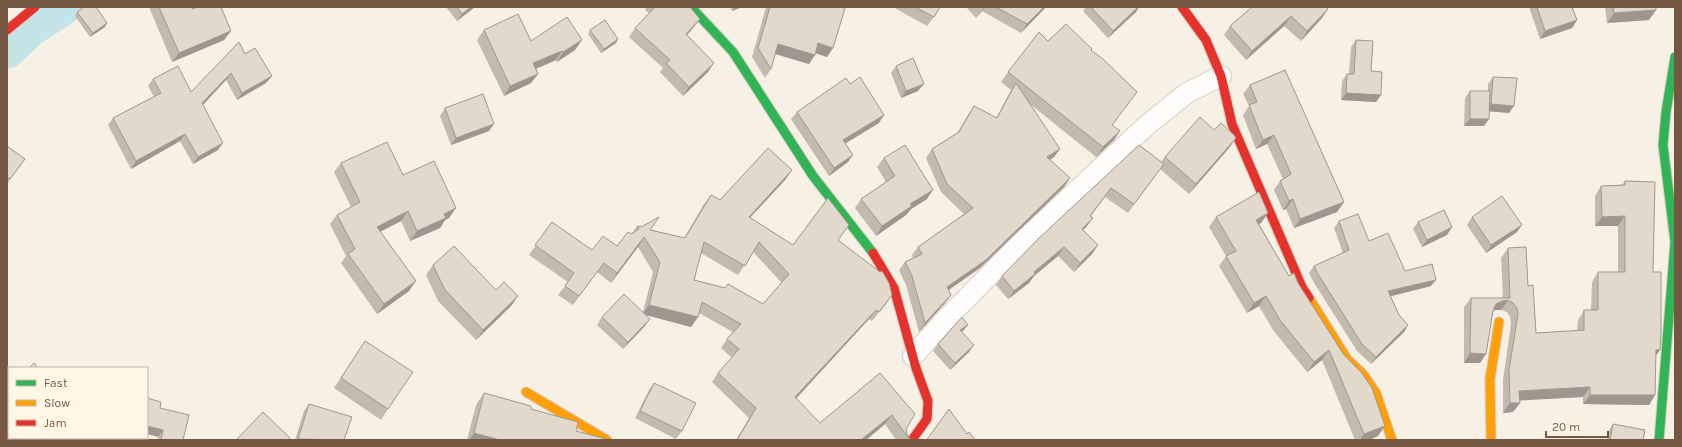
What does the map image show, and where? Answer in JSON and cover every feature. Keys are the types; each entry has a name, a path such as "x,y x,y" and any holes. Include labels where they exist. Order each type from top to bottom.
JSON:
{"street":[{"path":"7,30 36,7"},
{"path":"691,7 732,52 813,176 881,264 894,288 913,356 928,401 927,419 912,440"},
{"path":"1182,7 1206,40 1221,76 1232,124 1302,287 1347,359 1363,374 1376,393 1392,440"},
{"path":"1659,440 1675,242 1663,144 1664,122 1675,57"},
{"path":"913,356 948,317 1013,252 1146,126 1187,93 1221,76"},
{"path":"1491,440 1490,379 1499,322"},
{"path":"526,392 607,440"}],"building":[{"path":"84,7 96,7 107,23 93,33 77,12"},
{"path":"159,7 192,7 193,9 197,7 221,7 231,31 179,53"},
{"path":"457,7 471,7 462,14"},
{"path":"655,7 690,7 700,19 686,34 714,63 689,87 666,63 670,60 635,28"},
{"path":"770,7 845,8 833,48 818,43 815,55 778,44 771,69 758,48"},
{"path":"915,7 940,7 934,17"},
{"path":"996,7 1044,7 1027,24"},
{"path":"1091,7 1138,7 1113,31"},
{"path":"1252,7 1326,7 1328,9 1307,31 1291,16 1252,51 1230,26"},
{"path":"1537,7 1572,7 1577,20 1545,31"},
{"path":"1613,7 1656,7 1656,10 1614,13"},
{"path":"518,14 531,41 567,17 582,40 563,52 562,51 533,63 538,74 510,86 484,30"},
{"path":"605,20 618,39 604,49 590,30"},
{"path":"1066,24 1092,49 1091,50 1103,59 1137,92 1112,125 1120,131 1103,147 1008,72 1039,32 1048,41"},
{"path":"1356,40 1373,41 1371,71 1382,72 1381,95 1346,93 1347,74 1354,74"},
{"path":"239,42 245,54 255,48 272,76 242,93 231,73 202,103 223,143 198,157 185,134 136,161 113,118 161,93 153,79 178,66 191,92"},
{"path":"913,58 924,84 906,91 896,66"},
{"path":"1285,70 1344,202 1300,219 1293,199 1289,201 1280,181 1291,174 1274,135 1263,140 1249,105 1257,102 1250,85"},
{"path":"860,77 884,115 843,140 853,155 834,168 797,112 846,78 850,84"},
{"path":"1493,77 1517,78 1514,106 1491,104"},
{"path":"1016,83 1060,149 1047,157 1070,178 986,260 947,287 951,295 925,323 912,276 905,262 922,254 918,247 973,208 947,184 932,149 959,132 974,106 997,118"},
{"path":"1470,91 1490,91 1489,119 1470,119"},
{"path":"483,94 494,124 456,138 445,108"},
{"path":"1200,117 1214,130 1221,123 1236,138 1196,184 1165,157"},
{"path":"387,142 403,175 434,161 456,208 444,214 446,218 417,231 408,211 377,227 416,281 384,304 348,254 355,249 337,215 360,202 341,163"},
{"path":"905,145 933,190 910,204 912,206 882,226 861,199 895,176 884,158"},
{"path":"1139,145 1164,164 1134,204 1111,188 1090,216 1093,218 1082,229 1098,245 1080,263 1064,247 1014,291 1002,276 1037,240"},
{"path":"7,146 25,159 10,179 7,177"},
{"path":"768,148 792,170 749,217 793,245 828,198 849,225 838,240 880,272 882,271 889,283 892,295 879,312 876,310 795,397 820,423 880,373 915,414 906,429 907,435 911,440 910,440 892,415 861,440 737,440 756,408 718,373 739,349 727,339 741,324 702,302 698,317 649,305 660,262 644,237 617,273 604,263 579,296 565,286 574,273 535,245 552,222 592,250 603,236 617,246 628,232 631,234 639,229 637,226 641,227 659,217 650,230 685,238 711,195 720,200","holes":["704,242 745,266 759,242 789,274 763,304 728,284 725,288 694,280"]},
{"path":"1625,181 1655,182 1653,272 1661,272 1661,336 1660,350 1656,350 1655,395 1590,395 1590,387 1519,391 1520,403 1510,403 1509,370 1518,314 1517,308 1508,300 1496,304 1493,311 1486,354 1470,353 1471,298 1510,298 1508,248 1526,247 1528,286 1533,285 1536,333 1584,330 1584,310 1598,310 1598,272 1625,272 1625,216 1602,217 1601,186 1625,185"},
{"path":"1259,192 1268,213 1256,220 1289,276 1294,273 1298,283 1344,355 1361,372 1372,388 1385,426 1364,434 1329,350 1314,362 1280,320 1266,296 1254,303 1226,256 1236,251 1216,217"},
{"path":"1502,196 1522,225 1491,245 1472,217"},
{"path":"1444,210 1452,227 1427,240 1418,222"},
{"path":"1358,214 1369,241 1388,233 1405,271 1432,264 1436,280 1388,291 1399,315 1408,325 1376,357 1362,344 1314,266 1349,250 1339,221"},
{"path":"454,246 496,290 504,282 518,296 483,330 445,290 433,265"},
{"path":"624,294 650,319 628,342 602,317"},
{"path":"962,317 968,325 960,330 974,345 955,363 938,344"},
{"path":"365,341 413,372 388,409 341,378"},
{"path":"34,363 37,367 30,367"},
{"path":"654,383 696,403 682,431 640,411"},
{"path":"484,393 531,406 531,409 578,422 576,431 610,440 500,440 474,433"},
{"path":"148,398 161,402 160,408 189,415 183,440 161,440 163,430 148,426"},
{"path":"309,404 352,417 344,440 298,439"},
{"path":"949,409 967,434 969,432 975,440 926,440"},
{"path":"263,412 290,438 288,440 236,440"},
{"path":"1613,424 1645,430 1643,440 1610,440"},
{"path":"32,439 33,440 12,440"}],"waterway":[{"path":"7,50 29,29 63,7"}],"traffic: fast":[{"path":"691,7 733,52 813,176 873,253"},
{"path":"1675,57 1666,112 1663,145 1675,242"},
{"path":"1659,440 1675,242"}],"traffic: slow":[{"path":"1309,298 1347,359 1363,374 1376,393 1392,440"},
{"path":"1491,440 1490,379 1499,322"},
{"path":"526,392 607,440"}],"traffic: jam":[{"path":"7,30 35,7"},
{"path":"1182,7 1206,40 1221,76 1232,124 1302,287 1309,298"},
{"path":"873,253 894,288 916,368 928,401 927,419 912,440"}]}
